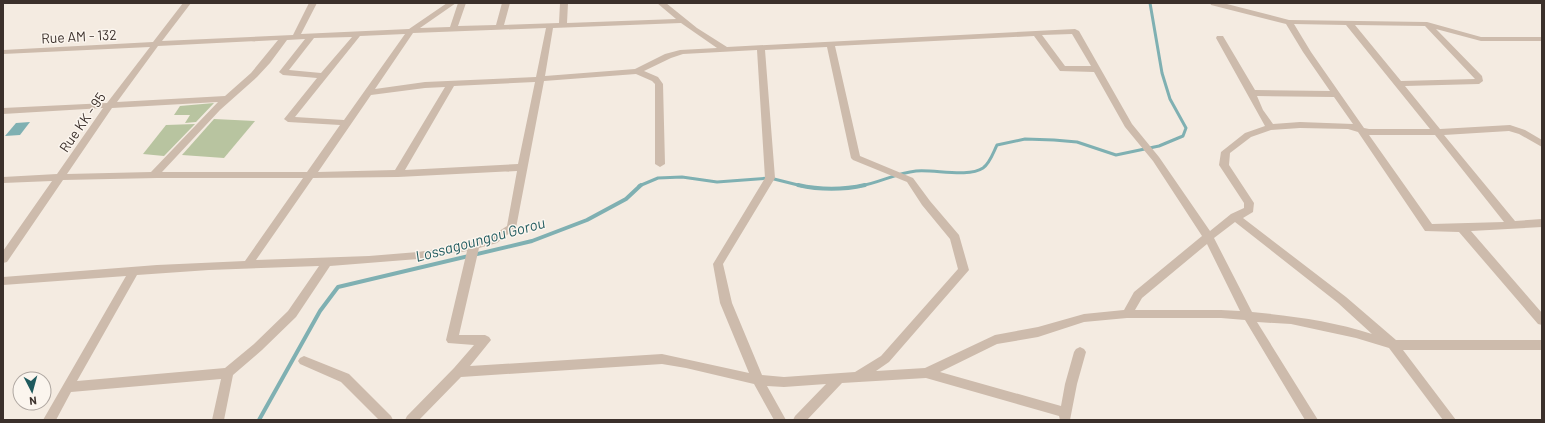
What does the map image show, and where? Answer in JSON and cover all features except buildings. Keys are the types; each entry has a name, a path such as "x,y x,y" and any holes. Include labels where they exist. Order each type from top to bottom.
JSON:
{"street":[{"name":"Rue KK - 95","path":"3,259 110,106 187,3"},
{"path":"296,37 313,3"},
{"path":"248,264 412,31 452,3"},
{"path":"453,29 462,3"},
{"path":"499,27 506,3"},
{"path":"563,25 564,3"},
{"path":"661,3 682,21 726,50"},
{"path":"1214,3 1289,22 1427,24 1482,39 1542,39"},
{"name":"Rue AM - 132","path":"3,52 453,29 682,21"},
{"path":"1289,22 1335,94 1429,228 1462,228 1542,223"},
{"path":"1348,22 1439,132 1512,224"},
{"path":"1399,84 1479,81 1479,78 1427,24"},
{"path":"3,281 248,264 399,258 442,253 496,238 512,227 522,167 541,79 550,25"},
{"path":"367,93 408,86 541,79 637,71 668,56 683,52 1075,31 1133,133 1156,159 1208,236 1248,316 1312,420"},
{"path":"1036,33 1063,69 1097,69"},
{"path":"346,123 288,119 358,34"},
{"path":"311,37 283,72 324,76"},
{"path":"154,174 204,120 267,61 284,38"},
{"path":"1220,38 1252,93 1259,110 1270,127"},
{"path":"832,45 856,158 910,180 926,203 955,238 964,270 885,359 856,378"},
{"path":"761,48 770,178 718,264 726,303 758,380 780,420"},
{"path":"637,71 655,78 659,84 660,164"},
{"path":"398,174 451,84"},
{"path":"1252,93 1335,94"},
{"path":"3,111 227,99"},
{"path":"1127,314 1138,295 1208,236 1235,217 1249,210 1249,202 1224,165 1226,152 1248,134 1270,127 1300,125 1348,126 1369,132 1439,132 1510,128 1522,132 1542,144"},
{"path":"3,180 62,176 154,174 398,174 522,167"},
{"path":"1235,217 1331,292 1394,345 1450,420"},
{"path":"1462,228 1542,320"},
{"path":"411,420 458,372 485,340 452,340 474,245"},
{"path":"218,420 228,373 258,347 292,314 328,261"},
{"path":"49,420 134,271"},
{"path":"458,372 662,359 686,363 758,380 784,382 926,373 995,340 1038,332 1084,318 1127,314 1248,316 1290,320 1356,333 1394,345 1542,345"},
{"path":"926,373 1066,417 1071,384 1080,352"},
{"path":"304,360 346,378 387,420"},
{"path":"68,387 228,373"},
{"path":"799,420 839,379"}],"green space":[{"path":"214,103 196,122 185,123 190,115 174,115 180,106"},
{"path":"214,119 255,121 224,158 182,155"},
{"path":"195,124 164,156 143,154 166,125"}],"water":[{"path":"30,122 20,135 5,136 16,123"}],"waterway":[{"name":"Lossagoungou Gorou","path":"863,185 916,171 960,173 977,171 988,163 997,145 1025,139 1077,142 1116,155 1159,146 1183,136 1186,128 1170,99 1162,73 1150,3"},
{"name":"Lossagoungou Gorou","path":"641,185 658,178 682,177 717,182 770,178 798,185"},
{"name":"Lossagoungou Gorou","path":"259,420 320,311 338,287 532,241 587,220 626,199 641,185"},
{"name":"Lossagoungou Gorou","path":"798,185 832,189 863,185"},
{"name":"Lossagoungou Gorou","path":"798,185 802,186"}]}
